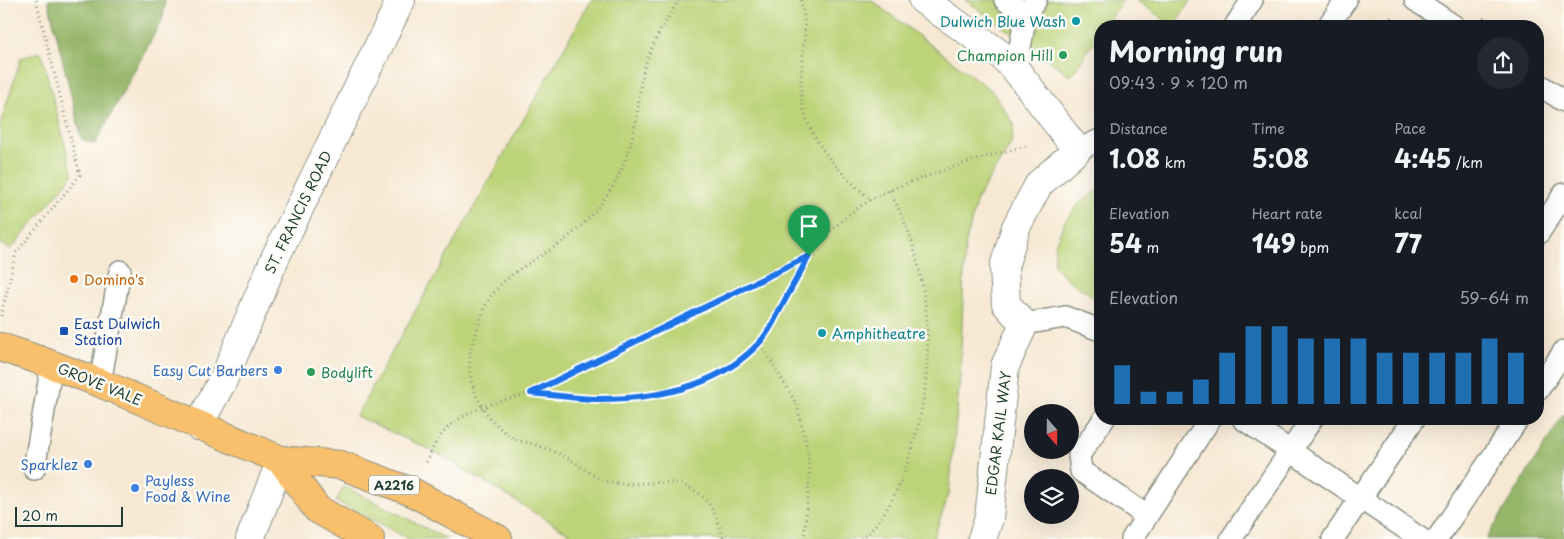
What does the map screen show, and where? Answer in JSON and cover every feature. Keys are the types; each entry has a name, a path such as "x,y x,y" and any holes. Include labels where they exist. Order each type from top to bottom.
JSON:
{"main road":[{"name":"GROVE VALE","path":"0,347 52,364 100,383 198,426"},
{"name":"A2216","path":"198,426 281,460 341,465 412,492 498,539"},
{"path":"281,460 317,509 370,539"}],"street":[{"name":"ST. FRANCIS ROAD","path":"198,426 224,378 275,258 402,0"},
{"path":"923,0 1000,54 1088,145 1039,184 1016,227 1004,267 1006,304 1024,324"},
{"name":"EDGAR KAIL WAY","path":"982,539 989,518 1005,366 1024,324"},
{"path":"250,539 281,460"}],"lane":[{"path":"1005,0 1031,7 1016,70"},
{"path":"1239,20 1252,0"},
{"path":"1332,20 1346,0"},
{"path":"1415,0 1445,20"},
{"path":"1544,88 1564,101"},
{"path":"1544,225 1564,194"},
{"path":"100,383 120,271"},
{"path":"1024,324 1066,317 1094,328"},
{"path":"1544,381 1564,350"},
{"path":"34,469 52,364"},
{"path":"1100,425 1079,455 1081,470 1147,516"},
{"path":"1132,539 1206,425"},
{"path":"1252,425 1421,539"},
{"path":"1231,539 1308,425"},
{"path":"1333,539 1410,425"},
{"path":"1437,539 1514,425"}],"path":[{"path":"0,319 16,253 80,175 36,0"},
{"path":"679,0 664,24 643,72 636,118 624,164 613,186 604,199 565,240 530,261 493,293 472,347 470,366 473,385 487,415 515,439 567,458 606,481 622,485 676,482 698,493 706,501 715,514 724,539"},
{"path":"801,0 806,36 801,79 804,115 811,133 833,164 870,200"},
{"path":"531,393 598,399 653,395 693,386 715,376 741,359 760,342 773,324 809,256 846,217 870,200 890,190 995,153 1027,146"},
{"path":"861,539 885,513 904,474 920,425 926,385 928,340 925,296 915,252 890,190"},
{"path":"424,467 437,441 445,431 454,423 482,406 531,393 809,256"},
{"path":"760,342 796,405 806,443 810,472 804,539"}],"green space":[{"path":"48,0 165,0 163,18 95,144 82,140"},
{"path":"591,0 871,0 992,91 1014,124 1011,144 977,199 965,246 960,377 949,494 933,539 578,539 437,453 356,416"},
{"name":"Champion Hill","path":"965,0 1123,0 1109,20 1094,20 1094,42 1071,76"},
{"path":"1136,0 1191,0 1177,20 1164,20"},
{"path":"41,52 73,175 11,249 0,244 0,125 21,58"},
{"path":"1094,193 1094,297 1068,280 1054,265 1055,244 1065,221 1080,202"},
{"path":"1564,414 1564,539 1486,539"},
{"path":"344,486 447,539 409,539 336,501"}],"place":[{"name":"Dulwich Blue Wash","path":"1076,21"},
{"name":"Champion Hill","path":"1063,55"},
{"name":"Domino's","path":"74,279"},
{"name":"East Dulwich Station","path":"64,331"},
{"name":"Amphitheatre","path":"822,333"},
{"name":"Easy Cut Barbers","path":"278,370"},
{"name":"Bodylift","path":"311,372"},
{"name":"Sparklez","path":"88,464"},
{"name":"Payless Food & Wine","path":"135,488"}],"route":[{"path":"809,256 773,324 760,342 741,359 715,376 693,386 653,395 598,399 531,393 754,284 809,256"}]}
